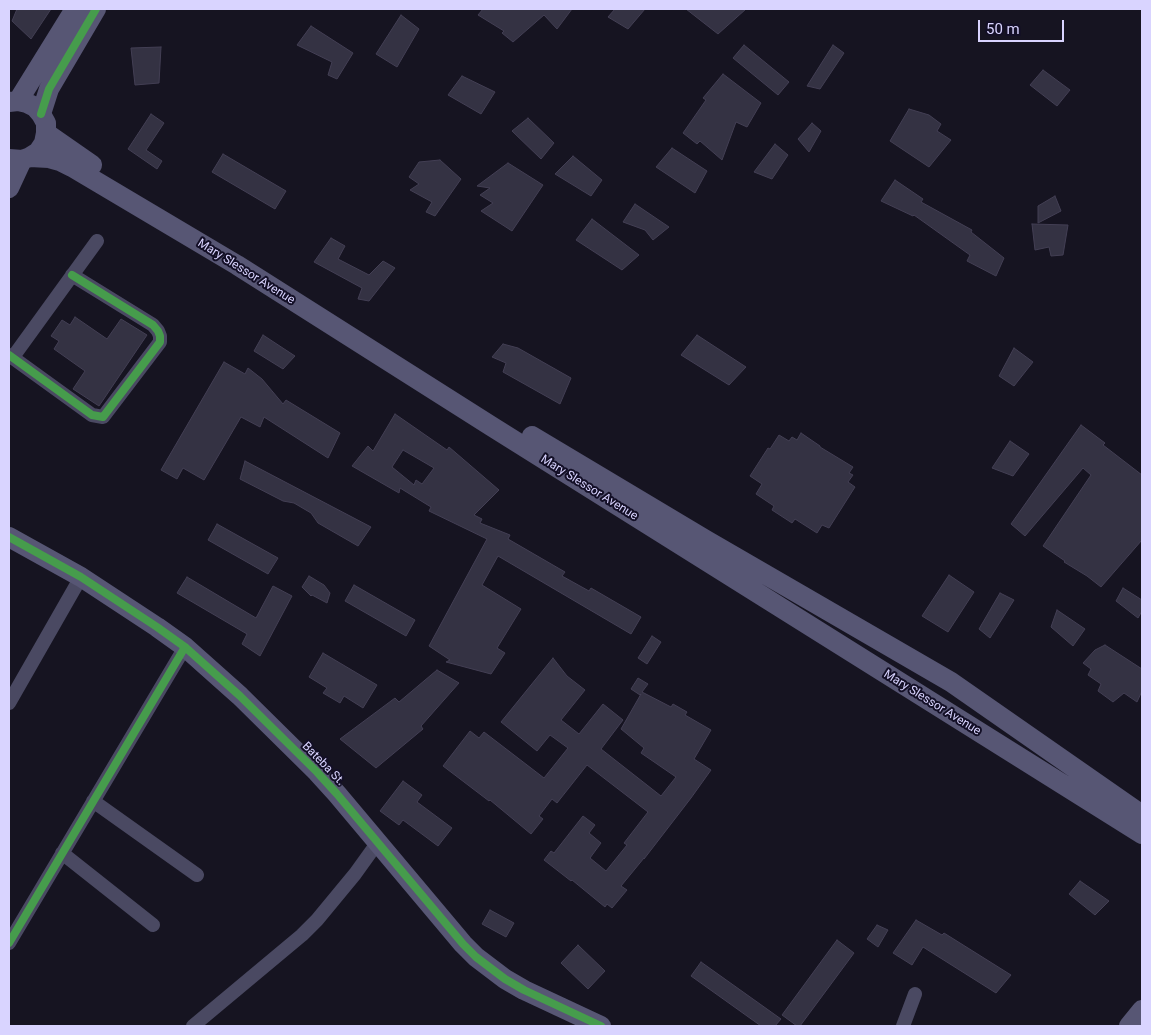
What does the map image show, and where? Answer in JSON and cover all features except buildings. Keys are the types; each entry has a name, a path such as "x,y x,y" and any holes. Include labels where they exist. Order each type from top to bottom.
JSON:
{"main road":[{"path":"14,102 46,57 75,9"},
{"path":"41,114 49,89 96,9"},
{"path":"9,188 20,159 38,152 44,143 46,134 46,123 35,107 27,103 14,102"},
{"name":"Mary Slessor Avenue","path":"46,134 92,165 243,255 443,383 706,540 951,682 1141,811"},
{"name":"Mary Slessor Avenue","path":"20,159 49,158 60,161 236,265 1142,834"},
{"name":"Bateba St.","path":"9,537 81,577 157,627 185,648 240,696 317,772 463,944 490,968 524,990 600,1026"},
{"path":"1129,1026 1142,1010"}],"street":[{"path":"72,275 153,326 160,336 160,342 104,417 92,416 11,356 97,240"},
{"path":"9,703 81,577"},
{"path":"9,943 185,648"},
{"path":"93,801 198,875"},
{"path":"193,1026 302,936 355,874 378,842"},
{"path":"62,853 153,925"},
{"path":"903,1026 915,994"}],"cycle path":[{"path":"41,114 49,89 96,9"},
{"path":"9,355 92,415 103,417 160,342 160,336 153,325 72,275"},
{"path":"9,537 81,577 185,647 240,696 317,772 476,957 505,979 524,990 601,1026"},
{"path":"9,943 185,647"}]}
